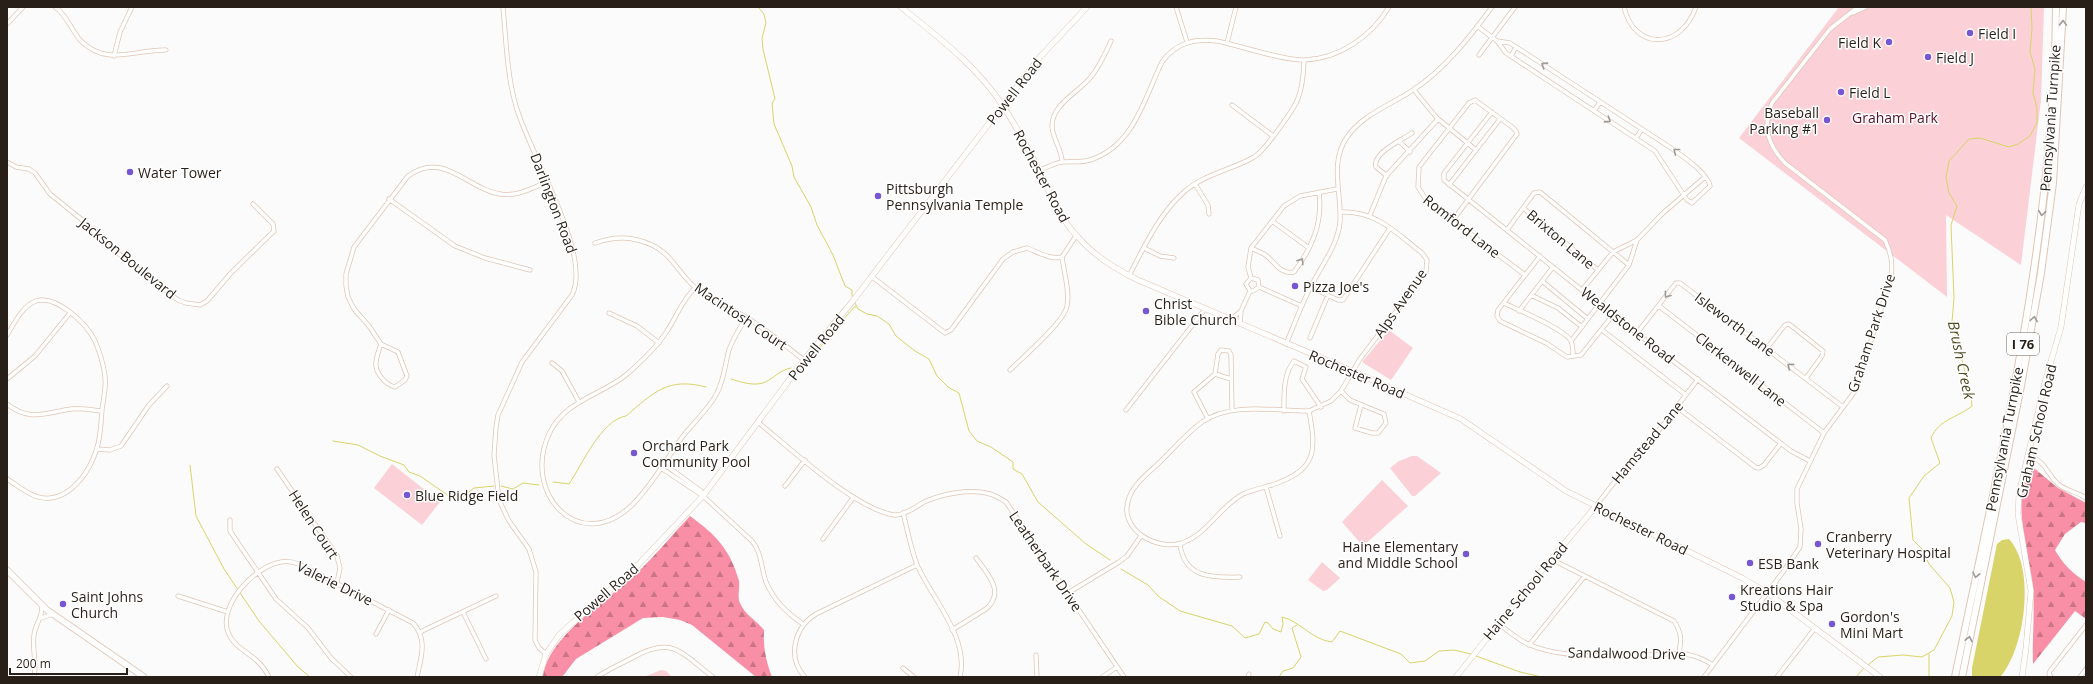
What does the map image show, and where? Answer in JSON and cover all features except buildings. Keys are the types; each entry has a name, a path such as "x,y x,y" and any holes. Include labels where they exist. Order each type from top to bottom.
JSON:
{"highway":[{"name":"Pennsylvania Turnpike","path":"1955,677 2014,389 2032,293 2052,122 2056,7"},
{"name":"Pennsylvania Turnpike","path":"1962,677 2024,372 2041,273 2053,183 2063,7"}],"main road":[{"path":"7,570 40,604 144,677"}],"street":[{"path":"7,24 23,7"},
{"path":"54,7 62,14 86,45 100,53 114,56 166,50"},
{"path":"114,56 120,32 132,7"},
{"name":"Darlington Road","path":"503,7 516,108 570,239 577,273 577,285 569,300 522,362 498,415 494,455 501,507 529,549 533,559 536,572 535,640 539,648 546,654"},
{"name":"Rochester Road","path":"901,7 963,59 1003,105 1039,170 1058,210 1076,236 1100,258 1129,276 1286,344 1352,370 1461,419 1498,442 1555,484 1580,499 1768,593 1880,677"},
{"name":"Powell Road","path":"539,677 546,654 560,634 636,568 703,496 759,423 804,360 871,276 1040,57 1087,7"},
{"path":"1176,7 1188,42"},
{"path":"1226,43 1236,7"},
{"path":"1039,170 1062,162 1073,163 1101,156 1120,143 1131,129 1162,62 1167,55 1188,42 1207,39 1304,60 1326,56 1347,48 1369,34 1388,7"},
{"path":"1286,344 1310,287 1338,233 1340,212 1337,189 1340,153 1346,138 1359,123 1414,90 1444,63 1492,7"},
{"path":"1479,55 1515,7"},
{"path":"1624,7 1627,20 1632,27 1649,38 1661,40 1672,38 1685,29 1690,23 1696,7"},
{"name":"Graham Park Drive","path":"1704,677 1768,593 1800,547 1802,528 1797,503 1797,490 1824,433 1855,391 1891,277 1893,265 1891,252 1885,240 1785,163 1775,152 1769,141 1766,127 1772,103 1824,36 1858,7"},
{"name":"Graham Park Drive","path":"1849,15 1866,7"},
{"path":"1477,26 1497,41 1506,53 1655,151 1684,197 1692,203 1710,186 1710,182 1694,165 1671,148 1516,47 1505,41 1497,41"},
{"path":"1062,162 1061,151 1052,129 1054,115 1060,106 1092,75 1111,41"},
{"path":"1511,56 1516,47"},
{"path":"1129,276 1168,208 1195,184 1255,156 1291,114 1300,98 1304,60"},
{"path":"1553,83 1558,75"},
{"path":"1414,90 1438,119 1476,150"},
{"name":"Romford Lane","path":"1468,200 1517,134 1516,131 1475,100 1471,100 1419,167 1418,180 1421,194 1427,201 1525,275"},
{"path":"1594,111 1600,102"},
{"path":"1232,105 1273,136"},
{"path":"1492,112 1444,173 1444,180 1449,185 1500,119"},
{"path":"1370,215 1387,176 1438,119"},
{"path":"1636,138 1642,129"},
{"path":"1387,176 1376,167 1376,162 1389,147 1412,133"},
{"path":"1399,141 1410,152"},
{"name":"Jackson Boulevard","path":"7,162 16,167 29,169 35,174 50,194 86,223 101,240 178,300 193,305 200,305 208,301 231,273 274,231 273,224 253,204"},
{"path":"381,344 375,364 386,383 395,387 405,380 407,376 404,363 398,352 381,344 369,326 354,309 348,297 346,274 354,247 389,198 413,172 433,167 446,168 498,194 518,193 547,182"},
{"path":"1582,290 1613,252 1637,240 1663,213 1684,197 1705,177"},
{"path":"1195,184 1208,205 1209,214"},
{"name":"Wealdstone Road","path":"1449,185 1613,315 1781,443 1810,461"},
{"name":"Graham School Road","path":"2022,677 2026,648 2030,591 2018,514 2019,500 2045,382 2061,327 2079,204 2086,187"},
{"path":"1251,278 1248,267 1251,248 1284,206 1300,196 1337,189"},
{"path":"1251,248 1264,254 1277,268 1288,273 1294,272 1309,248 1319,222 1319,192"},
{"path":"1507,230 1534,194 1540,192 1629,265"},
{"path":"389,198 455,246 485,258 530,270"},
{"path":"1453,220 1468,200"},
{"name":"Brixton Lane","path":"1523,208 1598,270"},
{"name":"Alps Avenue","path":"1340,212 1370,215 1378,219 1422,253 1427,260 1427,268 1417,285 1352,370"},
{"path":"1272,221 1309,248"},
{"path":"1310,287 1338,300 1345,298 1390,228"},
{"path":"1010,370 1061,318 1067,308 1068,296 1062,257 1076,236"},
{"name":"Macintosh Court","path":"595,243 617,237 651,244 666,254 695,288 714,301 746,318 804,360"},
{"path":"1571,341 1629,265 1637,240"},
{"path":"871,276 943,332 945,332 950,330 997,266 1007,255 1027,248 1050,257 1062,257"},
{"path":"1144,248 1160,256 1174,258"},
{"path":"1540,256 1497,313 1500,321 1546,343 1567,357 1581,355 1584,353 1613,315"},
{"path":"1519,311 1553,267"},
{"path":"1251,278 1258,280 1259,287"},
{"path":"1250,291 1246,284 1251,278"},
{"path":"1542,281 1588,319"},
{"name":"Isleworth Lane","path":"1637,333 1676,282 1680,283 1844,407"},
{"path":"1259,287 1302,306"},
{"path":"1240,323 1241,311 1250,291 1253,291 1259,287"},
{"path":"695,288 682,302 659,343 625,376 564,412 554,424 547,440 542,475 544,488 551,500 561,512 575,519 589,523 612,519 632,505 717,393 732,344 746,318"},
{"path":"1310,338 1328,295"},
{"path":"1531,295 1558,308 1582,327"},
{"path":"7,335 22,313 36,301 51,301 70,313 86,328 94,340 101,355 105,383 97,449 89,466 76,484 64,494 50,498 35,496 7,479"},
{"path":"1504,303 1555,328 1571,341 1573,356"},
{"name":"Clerkenwell Lane","path":"1659,306 1824,433"},
{"path":"1126,410 1205,309"},
{"path":"1231,319 1241,311"},
{"path":"7,379 48,342 70,313"},
{"path":"609,313 637,326 659,343"},
{"path":"1767,348 1785,325 1789,324 1823,351 1822,356 1806,378"},
{"path":"1602,330 1686,395"},
{"path":"1208,419 1194,392 1215,374 1219,352 1229,351 1231,355 1232,410"},
{"path":"1284,411 1285,384 1288,373 1294,361 1306,367 1302,379 1321,407"},
{"path":"552,363 562,371 579,402"},
{"path":"1309,411 1314,440 1308,461 1295,476 1242,494 1199,535 1180,544 1163,544 1141,536 1129,521 1127,503 1133,490 1176,446 1208,419 1232,410 1309,411 1321,407 1341,391 1352,370"},
{"path":"1215,374 1231,379"},
{"name":"Hamstead Lane","path":"1596,506 1612,485 1637,459 1698,379"},
{"path":"97,449 110,450 121,446 149,406 167,386"},
{"path":"1341,391 1346,398 1379,412 1386,416 1386,423 1378,433 1372,433 1355,428 1362,405"},
{"path":"7,404 18,412 40,416 73,409 102,412"},
{"path":"1677,407 1755,467 1759,468 1764,465 1781,443"},
{"name":"Leatherbark Drive","path":"759,423 854,498 877,510 895,515 903,513 930,500 965,492 990,494 1006,502 1124,677"},
{"path":"2029,456 2044,464 2053,479 2060,486 2084,495 2086,498"},
{"path":"785,486 804,460"},
{"path":"663,466 703,496 755,545 771,590 789,613 803,624"},
{"name":"Helen Court","path":"277,469 337,556 340,568 337,583"},
{"path":"1266,487 1280,536"},
{"path":"823,539 854,498"},
{"name":"Haine School Road","path":"1456,677 1498,623 1596,506"},
{"path":"903,513 917,565 952,630 962,654 960,677"},
{"path":"230,520 230,531 276,599 308,628 331,658 351,677"},
{"path":"1068,592 1127,556 1141,536"},
{"path":"1180,544 1186,561 1197,572 1217,578 1240,577"},
{"path":"952,630 991,606 995,595 993,582 976,558"},
{"path":"1551,559 1584,577 1674,621 1681,633 1682,641 1679,652"},
{"name":"Valerie Drive","path":"228,612 244,585 258,573 275,563 287,561 299,564 389,610 413,623 420,632"},
{"path":"805,677 799,669 794,652 795,641 803,624 816,614 917,565"},
{"path":"1529,645 1584,577"},
{"path":"178,596 228,612 227,628 231,638 256,660 269,677"},
{"path":"417,677 423,650 420,632 496,596"},
{"path":"34,677 36,663 34,633 41,618 40,604"},
{"path":"376,634 389,610"},
{"path":"463,612 486,659"},
{"path":"41,618 53,614"},
{"name":"Sandalwood Drive","path":"1498,623 1517,638 1529,645 1578,655 1643,655 1679,652 1699,656 1713,665"},
{"path":"2050,676 2086,625"},
{"path":"1777,677 1815,628"},
{"path":"598,677 646,650 658,646 677,650 713,677"},
{"path":"1036,654 1037,677"},
{"path":"1102,677 1117,667"},
{"path":"903,668 914,677"},
{"path":"2080,677 2086,669"}],"green space":[{"name":"Graham Park","path":"1839,7 2044,7 2041,100 2021,265 1946,215 1947,297 1739,138"},
{"path":"1389,330 1413,348 1391,380 1362,362"},
{"path":"1412,456 1417,456 1441,473 1415,496 1412,496 1390,468 1399,461"},
{"name":"Blue Ridge Field","path":"392,464 440,502 422,525 374,488"},
{"path":"2034,468 2058,488 2086,503 2086,523 2081,522 2065,534 2055,550 2068,568 2086,582 2086,619 2075,611 2033,664 2033,588 2021,508 2022,493 2026,479"},
{"path":"1382,480 1408,506 1363,546 1342,522"},
{"path":"690,516 715,536 731,560 739,581 740,603 745,611 764,630 765,654 772,677 756,677 692,625 680,620 663,617 643,618 576,659 562,677 543,677 547,662 556,647 567,634 580,620 636,574"},
{"path":"1322,562 1340,578 1327,590 1323,591 1308,580"},
{"path":"661,670 666,671 672,677 644,677"}],"shaded area":[{"path":"2009,539 2017,552 2025,588 2021,629 2016,648 2009,664 2000,677 1972,677 1972,668 1997,544 2002,540"}],"waterway":[{"path":"758,7 764,14 766,23 762,38 763,49 775,99 772,103 774,124 792,166 794,177 811,207 817,225 833,255 845,286 852,290 852,296"},
{"name":"Brush Creek","path":"1868,665 1878,657 1903,655 1922,657 1934,650 1952,616 1954,602 1950,588 1929,564 1922,549 1913,540 1909,498 1924,476 1940,463 1931,438 1934,432 1944,423 1972,406 1971,395 1952,322 1954,298 1951,225 1957,206 1949,193 1946,177 1949,161 1969,139 1980,138 2009,147 2018,144 2030,136 2037,123 2037,108 2033,93 2035,69 2030,52 2032,28 2031,7"},
{"path":"855,303 858,309 867,314 877,316 889,324 896,336 915,351 929,359 937,376 948,387 959,393 969,431 977,441 991,447 1013,462 1013,469 1022,474 1038,502 1086,544 1110,560"},
{"path":"833,332 854,307 856,307"},
{"path":"804,366 828,338"},
{"path":"731,379 759,384 791,368"},
{"path":"553,482 569,484 600,434 617,419 626,416 645,400 662,389 671,385 681,384 693,384 706,387"},
{"path":"333,441 358,445 380,456 404,465 409,472 420,476 449,496 460,499 474,488 494,486"},
{"path":"190,465 196,516 224,569 259,621 298,667 310,677"},
{"path":"501,486 513,489 523,483 539,485"},
{"path":"1121,569 1148,585 1158,596 1180,611 1232,626 1245,638 1259,634 1265,622 1268,623 1273,629 1281,632 1283,624 1282,617 1295,622 1318,638 1325,641 1332,642 1340,631 1401,654 1410,663 1425,661 1439,651 1454,650 1471,654"},
{"path":"1279,677 1283,671 1293,668 1301,657 1292,628 1297,625"},
{"path":"1929,654 1929,677"},
{"path":"1476,656 1520,672 1542,677"},
{"name":"Brush Creek","path":"1856,677 1864,668"}],"place":[{"name":"Field I","path":"1970,33"},
{"name":"Field K","path":"1889,42"},
{"name":"Field J","path":"1928,57"},
{"name":"Field L","path":"1841,92"},
{"name":"Baseball Parking #1","path":"1827,120"},
{"name":"Water Tower","path":"130,172"},
{"name":"Pittsburgh Pennsylvania Temple","path":"878,196"},
{"name":"Pizza Joe's","path":"1295,286"},
{"name":"Christ Bible Church","path":"1146,311"},
{"name":"Orchard Park Community Pool","path":"634,453"},
{"name":"Blue Ridge Field","path":"407,495"},
{"name":"Cranberry Veterinary Hospital","path":"1818,544"},
{"name":"Haine Elementary and Middle School","path":"1466,554"},
{"name":"ESB Bank","path":"1750,563"},
{"name":"Kreations Hair Studio & Spa","path":"1732,597"},
{"name":"Saint Johns Church","path":"63,604"},
{"name":"Gordon's Mini Mart","path":"1832,624"}]}
